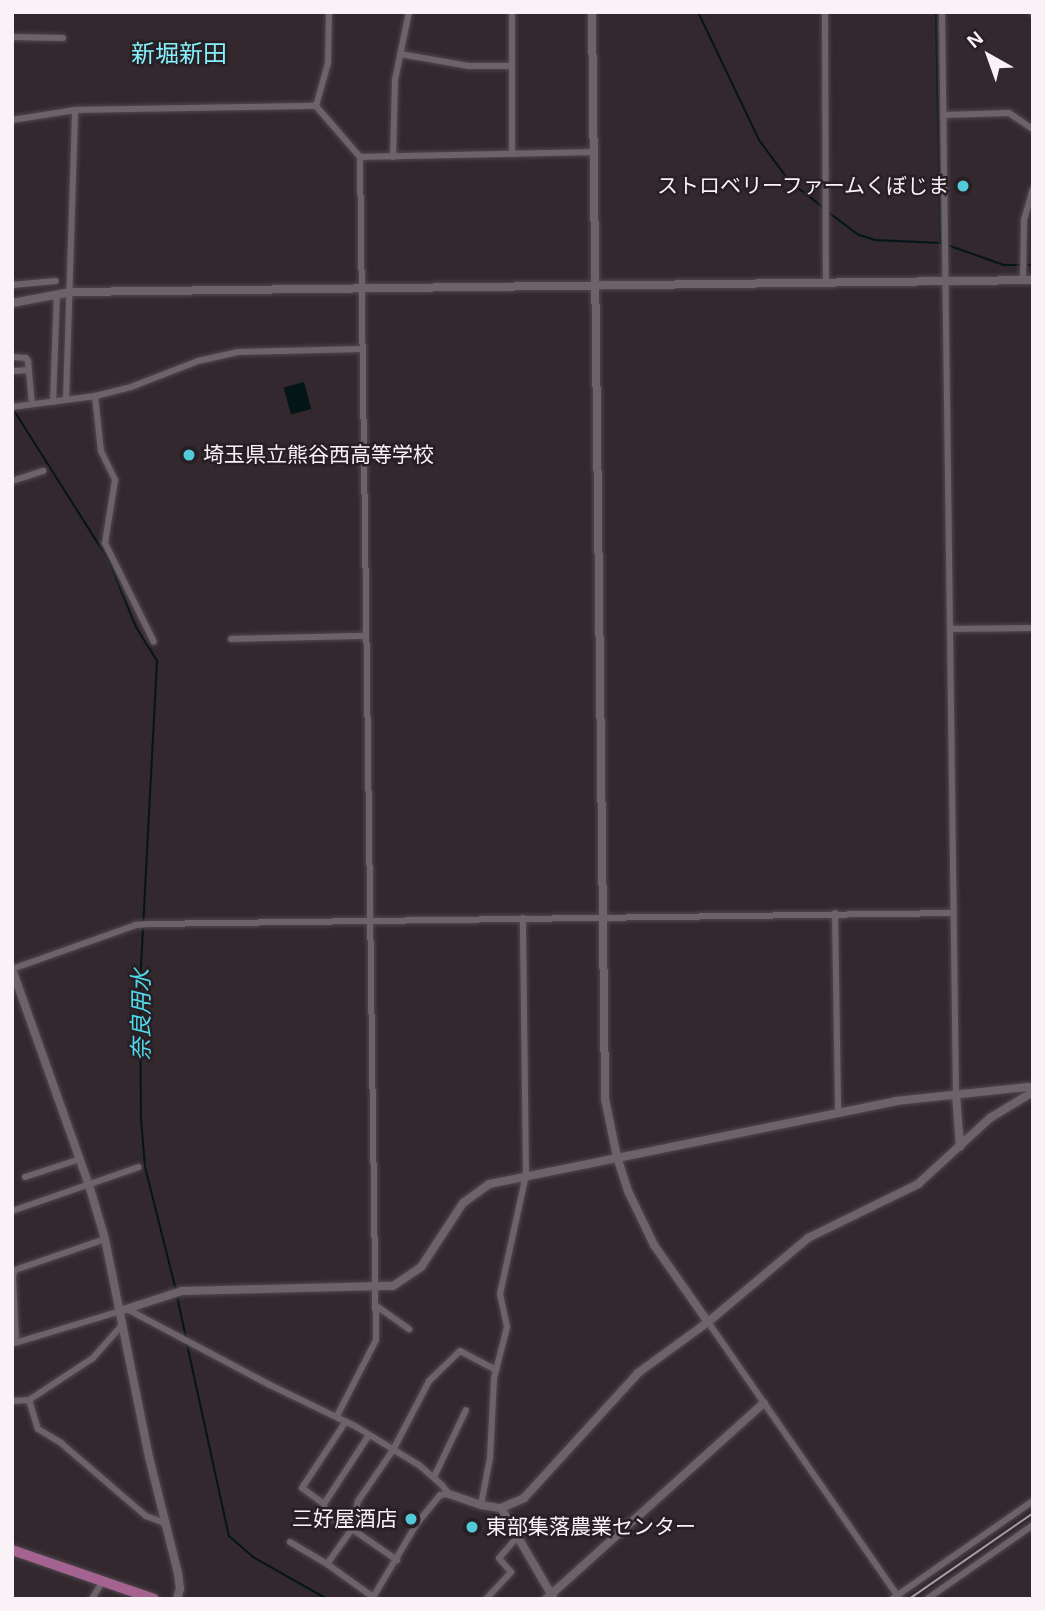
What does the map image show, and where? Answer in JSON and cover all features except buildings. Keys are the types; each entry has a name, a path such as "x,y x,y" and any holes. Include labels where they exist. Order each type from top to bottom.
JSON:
{"main road":[{"path":"12,1550 154,1599"}],"street":[{"path":"316,106 328,63 329,12"},
{"path":"393,157 393,102 409,12"},
{"path":"512,12 512,154"},
{"path":"592,12 605,917 605,1099 617,1157 628,1191 654,1245 896,1598 1033,1501"},
{"path":"825,12 826,282"},
{"path":"942,12 956,1094 960,1147"},
{"path":"12,37 63,38"},
{"path":"400,54 469,66 512,66"},
{"path":"12,120 75,110 316,106"},
{"path":"316,106 360,158 376,1340 337,1416"},
{"path":"66,400 75,110"},
{"path":"943,114 1009,113 1033,129"},
{"path":"360,158 593,152"},
{"path":"1023,280 1024,220 1033,189"},
{"path":"12,303 71,292 1033,280"},
{"path":"12,285 56,281"},
{"path":"52,401 57,295"},
{"path":"12,407 94,396 131,387 198,361 238,352 362,349"},
{"path":"12,357 26,358 32,404"},
{"path":"14,371 29,370"},
{"path":"94,396 101,451 115,480 105,543 154,642"},
{"path":"12,481 43,471"},
{"path":"951,629 1033,628"},
{"path":"231,639 366,636"},
{"path":"835,913 838,1111"},
{"path":"177,1599 180,1589 178,1573 164,1523 122,1325 123,1309 89,1185 12,969 136,925 954,913"},
{"path":"481,1505 490,1458 496,1370 507,1327 500,1294 526,1175 523,918"},
{"path":"104,1239 15,1270 14,1343 172,1293 181,1291 393,1286 421,1267 463,1203 479,1189 526,1175 838,1111 956,1094 1028,1087 1033,1092 990,1118 918,1184 808,1238 708,1322 638,1373 524,1498 501,1508 481,1505 449,1494 434,1477 346,1421 123,1309"},
{"path":"25,1177 80,1159"},
{"path":"12,1211 139,1167"},
{"path":"375,1305 410,1329"},
{"path":"12,1401 29,1399 93,1358 122,1325"},
{"path":"327,1564 352,1529 358,1501 393,1450 429,1381 460,1352 496,1370"},
{"path":"29,1399 38,1429 61,1443 146,1517 164,1523"},
{"path":"501,1508 550,1597 764,1403"},
{"path":"434,1477 466,1410"},
{"path":"324,1504 302,1488 346,1421"},
{"path":"369,1435 324,1504 324,1513 397,1560"},
{"path":"290,1542 327,1564 373,1598 416,1525 440,1496 449,1494"},
{"path":"928,1599 1033,1525"},
{"path":"486,1599 511,1572 499,1558 516,1537"},
{"path":"92,1599 103,1581"}],"shaded area":[{"path":"304,382 311,409 291,414 284,387"}],"waterway":[{"path":"698,12 759,140 790,182 824,208"},
{"path":"936,12 940,242"},
{"path":"828,212 859,235 875,240 941,243"},
{"path":"950,246 1004,265 1033,265"},
{"name":"奈良用水","path":"13,409 109,561 136,627 157,661 140,981 141,1119 145,1167 176,1290"},
{"name":"奈良用水","path":"177,1296 186,1338"},
{"name":"奈良用水","path":"187,1344 229,1536 253,1557 327,1599"}],"railway":[{"path":"909,1599 1033,1513"}],"place":[{"name":"ストロベリーファームくぼじま","path":"963,186"},
{"name":"埼玉県立熊谷西高等学校","path":"189,455"},
{"name":"三好屋酒店","path":"411,1519"},
{"name":"東部集落農業センター","path":"472,1527"}],"district":[{"name":"新堀新田","path":"179,54"}]}
